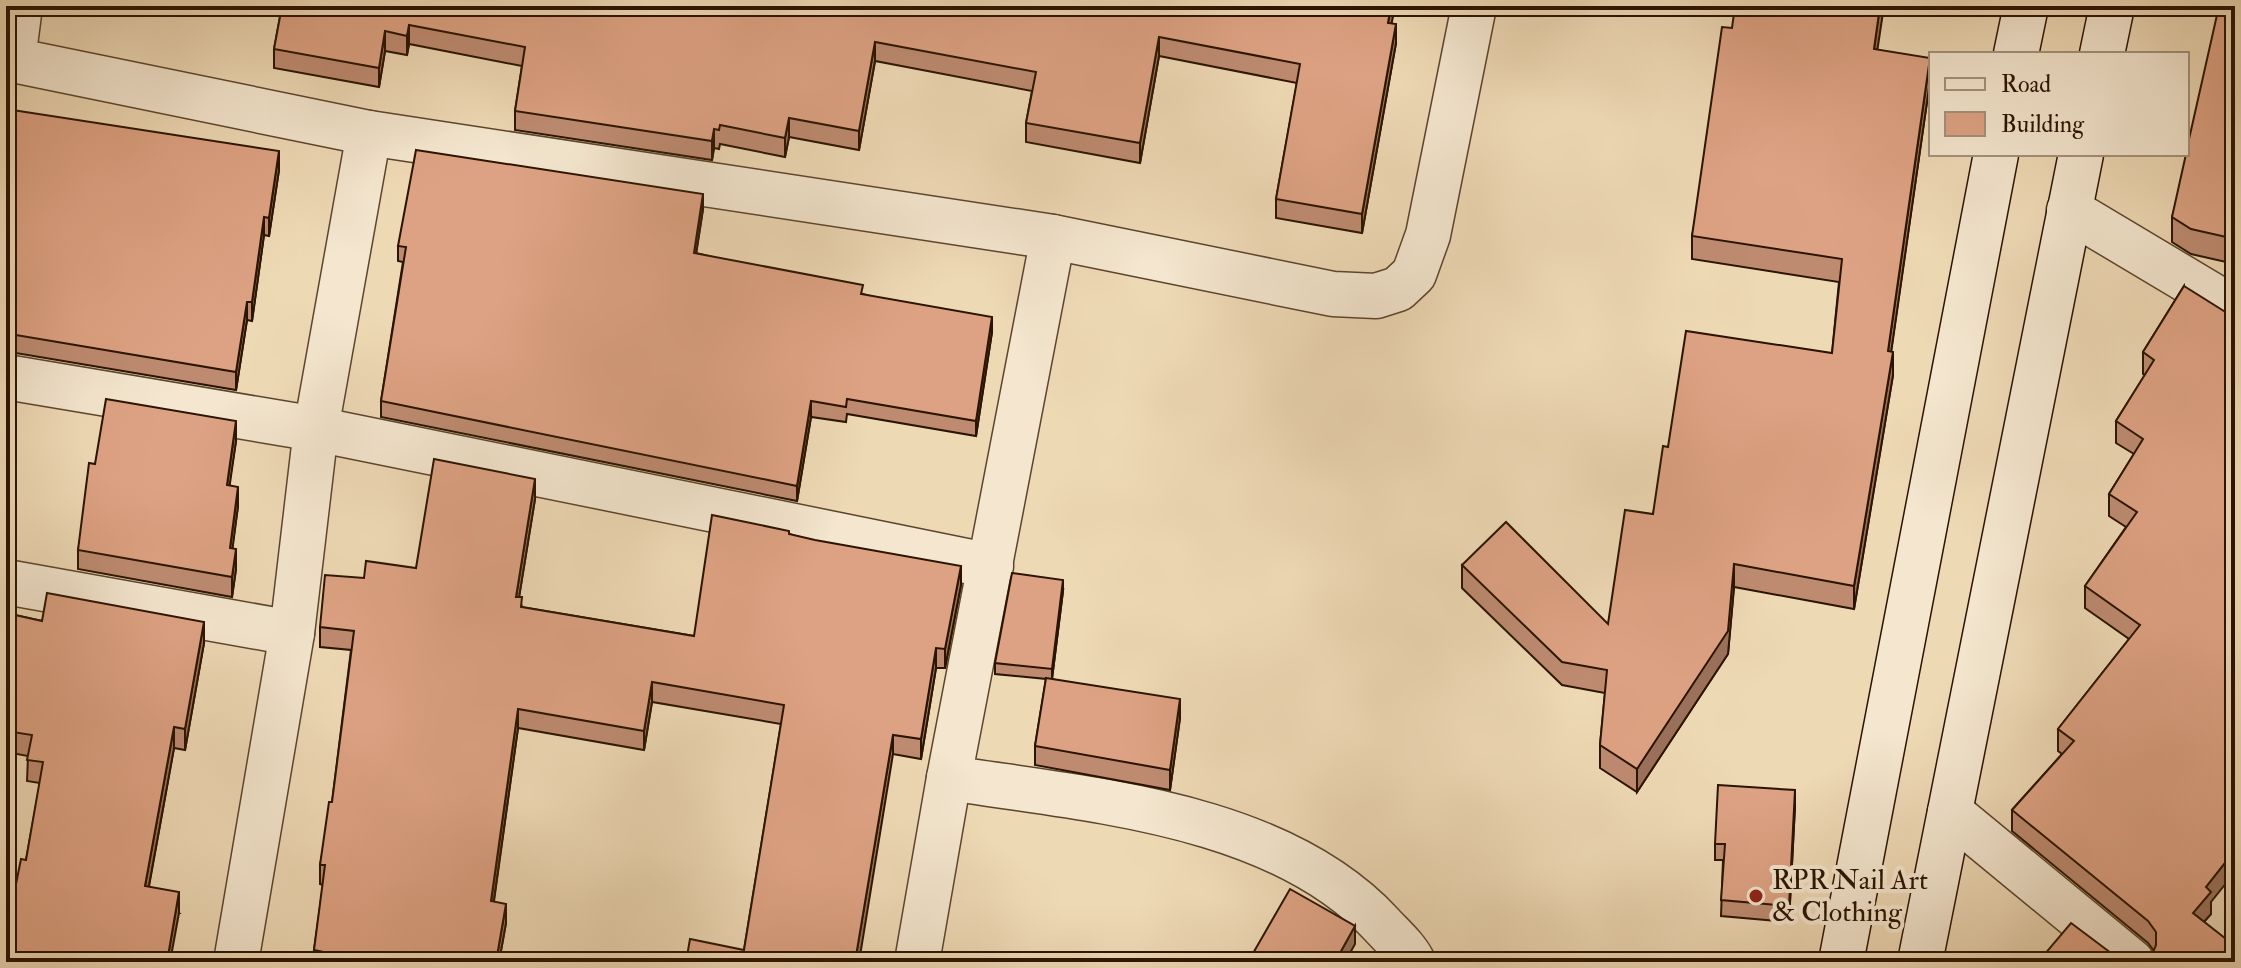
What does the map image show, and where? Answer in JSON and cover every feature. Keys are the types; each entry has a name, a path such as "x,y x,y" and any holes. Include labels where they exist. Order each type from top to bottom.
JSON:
{"street":[{"path":"20,6 10,60 369,133 1053,237 1333,294 1376,296 1398,289 1414,274 1428,235 1474,6"},
{"path":"2016,52 2026,6"},
{"path":"2102,52 2112,6"},
{"path":"236,962 292,633 316,429 369,133"},
{"path":"1841,962 1996,156"},
{"path":"1920,962 2081,156"},
{"path":"2069,210 2235,309"},
{"path":"917,962 949,778 1053,237"},
{"path":"6,377 316,429 991,566"},
{"path":"6,582 292,633"},
{"path":"949,778 1175,815 1243,839 1306,867 1359,900 1413,962"},
{"path":"1950,812 2132,962"}],"building":[{"path":"282,6 1391,6 1388,23 1396,24 1362,214 1276,199 1300,64 1159,37 1140,143 1026,123 1036,72 875,42 859,131 789,118 785,138 720,125 719,130 714,129 712,141 515,111 525,47 409,25 407,36 385,31 379,68 274,49"},
{"path":"1735,6 1880,6 1874,49 1929,58 1888,351 1893,352 1854,586 1734,564 1728,631 1637,769 1600,745 1607,670 1562,662 1462,565 1506,522 1608,624 1625,510 1653,514 1663,446 1668,447 1686,331 1832,353 1842,259 1692,236 1722,27 1732,28"},
{"path":"2219,6 2235,6 2235,239 2191,229 2172,217 2186,156 2189,156 2189,139"},
{"path":"6,109 279,151 269,218 264,217 252,302 247,302 236,372 6,335"},
{"path":"416,150 703,194 694,253 863,285 861,294 992,317 976,421 847,399 846,407 811,401 797,486 381,401 406,247 398,246"},
{"path":"2184,286 2235,318 2235,850 2206,887 2211,892 2193,913 2235,946 2235,962 2144,962 2151,957 2156,945 2156,932 2148,921 2012,810 2074,741 2058,729 2140,625 2085,586 2137,512 2109,494 2143,439 2116,421 2154,360 2143,352"},
{"path":"106,399 236,421 227,485 238,487 230,548 236,549 232,577 78,550 89,463 95,464"},
{"path":"434,459 535,479 516,597 522,597 521,607 694,636 712,515 789,531 789,534 815,540 961,566 945,649 936,648 921,739 893,735 855,962 686,962 690,939 744,950 784,705 652,682 644,731 518,709 491,901 506,904 496,962 337,962 338,955 314,950 325,865 320,865 329,802 332,802 354,631 320,627 325,575 364,578 366,561 416,568"},
{"path":"1012,573 1063,580 1052,669 995,663"},
{"path":"47,593 204,622 185,729 174,727 145,886 179,892 167,962 6,962 6,908 11,909 21,859 26,860 43,762 27,760 32,735 6,731 6,613 42,621"},
{"path":"1046,678 1180,699 1170,770 1035,746"},
{"path":"1718,785 1795,790 1789,906 1721,900 1725,844 1715,844"},
{"path":"1290,889 1355,926 1335,962 1248,962"},
{"path":"2071,923 2123,962 2038,962"}],"place":[{"name":"RPR Nail Art & Clothing","path":"1756,896"}]}
